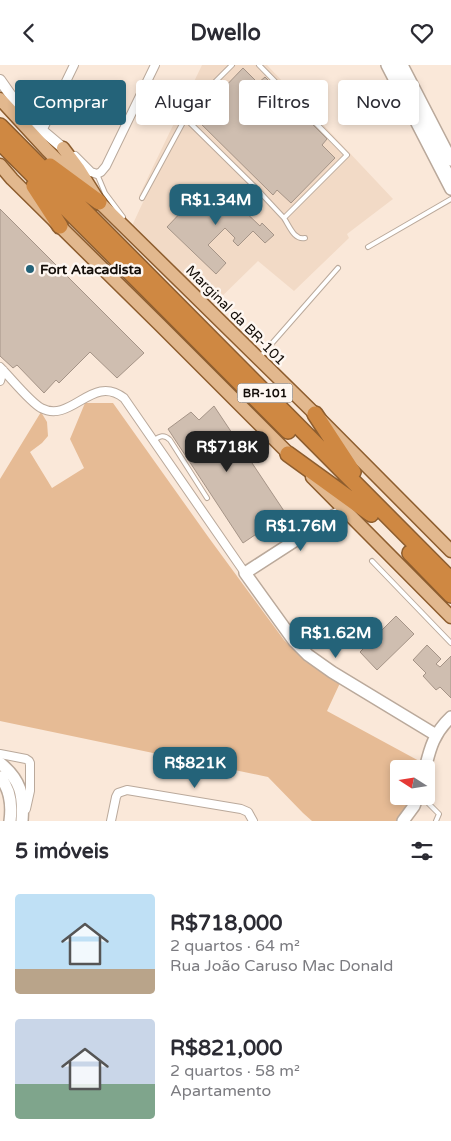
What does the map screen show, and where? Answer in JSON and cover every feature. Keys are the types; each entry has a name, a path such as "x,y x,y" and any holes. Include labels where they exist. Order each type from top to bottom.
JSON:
{"highway":[{"name":"BR-101","path":"0,126 451,580"},
{"name":"BR-101","path":"0,142 451,595"},
{"path":"17,144 100,202"},
{"path":"17,160 60,226"},
{"path":"315,414 370,498"},
{"path":"288,453 372,514"}],"main road":[{"path":"387,65 427,128 451,160"},
{"path":"402,65 451,189"},
{"name":"Marginal da BR-101","path":"0,99 58,162 315,414 451,551"},
{"path":"63,148 100,202"},
{"path":"0,165 451,617"},
{"path":"344,509 245,573 294,641 308,655 332,672 436,735"},
{"path":"427,760 436,735 450,721"},
{"path":"0,763 18,782 23,798 22,821"},
{"path":"0,777 8,792 11,810 10,821"},
{"path":"403,821 414,805"}],"street":[{"path":"42,131 74,65"},
{"path":"0,81 31,121 63,148 77,157 90,172 97,174 106,166 155,65"},
{"path":"394,65 451,175"},
{"path":"0,381 2,369"},
{"path":"2,369 39,407 52,411 66,408 96,392 109,390 117,392 124,398 154,440 245,573"},
{"path":"0,754 26,759 30,763 30,791 22,821"},
{"path":"111,821 118,793 127,790 241,809 248,812 253,821"}],"lane":[{"path":"217,80 232,65"},
{"path":"259,65 347,155 284,219"},
{"path":"142,198 181,125"},
{"path":"192,125 255,187 284,219 296,237 300,239 305,238"},
{"path":"97,174 106,193 126,220"},
{"path":"368,247 451,199"},
{"path":"258,358 338,268"},
{"path":"154,440 160,436 166,436 170,439 207,498"},
{"path":"372,561 451,643"},
{"path":"429,805 439,814 436,821"}],"shaded area":[{"path":"202,65 267,65 281,80 239,80 239,125 323,125 393,199 347,234 349,238 294,291 258,261 211,307 131,228 144,200 139,196 173,125 229,125 229,80 195,80"},
{"path":"85,403 113,403 284,640 306,662 340,683 327,711 417,760 390,760 390,805 407,805 396,821 312,821 268,777 0,721 0,479 41,412 47,422 48,436 30,452 52,488 84,468 70,439"}],"building":[{"path":"243,68 255,80 239,80 239,125 313,125 327,139 322,145 335,158 291,203 277,190 273,195 202,125 229,125 229,83"},
{"path":"221,186 232,197 239,191 248,199 240,207 260,226 262,223 274,235 265,243 253,231 238,246 233,241 235,238 225,228 208,245 226,263 216,274 167,227 185,208 193,215"},
{"name":"Fort Atacadista","path":"0,209 144,353 117,378 90,352 59,383 56,380 44,393 17,365 13,368 0,356"},
{"path":"214,406 286,514 243,543 168,429 191,412 199,420"},
{"path":"396,616 414,634 377,670 360,652"},
{"path":"427,645 441,659 436,664 440,667 451,656 451,698 440,687 436,690 423,676 426,673 413,660"}],"place":[{"name":"Fort Atacadista","path":"30,269"}]}
